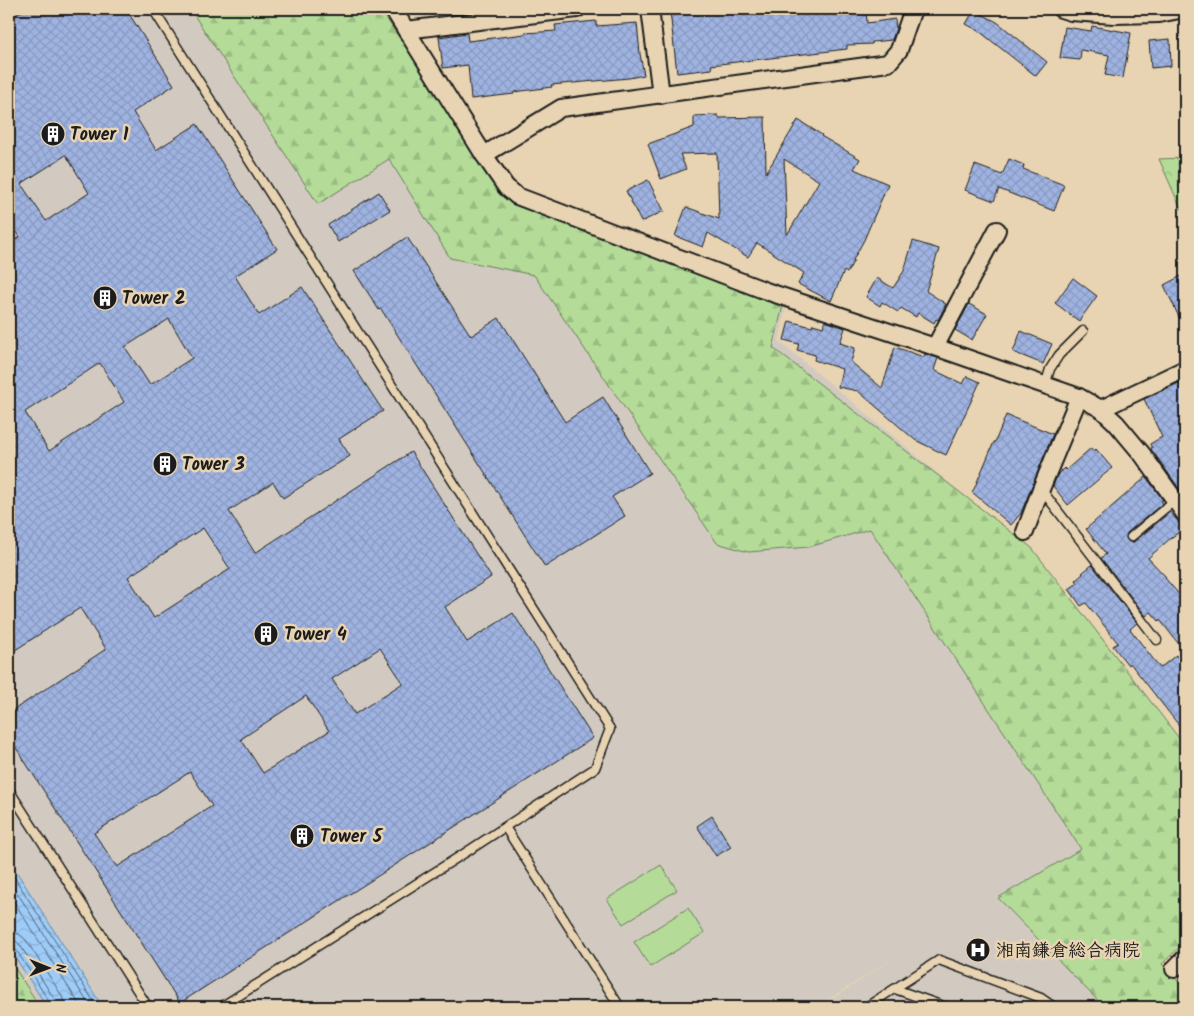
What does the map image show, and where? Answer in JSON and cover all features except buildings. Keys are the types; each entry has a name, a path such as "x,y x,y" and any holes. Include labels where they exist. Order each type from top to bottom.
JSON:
{"street":[{"path":"393,9 484,155 506,187 517,196 766,292 935,347 1079,397 1102,409 1116,423 1142,454 1185,514"},
{"path":"406,30 577,9"},
{"path":"650,9 661,95"},
{"path":"484,155 561,108 888,63 899,50 913,9"},
{"path":"1061,9 1070,12 1114,15 1158,14 1184,9"},
{"path":"935,347 997,230"},
{"path":"1102,409 1185,368"},
{"path":"1025,532 1079,397"}],"lane":[{"path":"153,9 610,729 595,768 221,1007"},
{"path":"1045,386 1050,369 1059,355 1083,332"},
{"path":"1041,488 1158,640"},
{"path":"1131,537 1174,500"},
{"path":"9,790 148,1007"},
{"path":"505,826 620,1007"},
{"path":"866,1007 939,960 1041,998 1051,1006"},
{"path":"895,989 946,1007"}],"shaded area":[{"path":"9,9 377,9 506,208 736,293 787,304 779,341 1024,547 1156,964 1185,1007 1100,1007 1092,998 1099,1007 819,1007 904,952 816,1007 9,1007"}],"green space":[{"path":"190,9 380,9 511,204 783,305 773,348 1032,548 1185,746 1185,942 1162,964 1185,989 1185,1007 1104,1007 998,898 1081,849 870,529 809,547 748,552 717,543 534,275 450,258 389,159 318,204"},
{"path":"1185,158 1185,208 1181,209 1159,159"},
{"path":"661,865 677,890 623,924 607,899"},
{"path":"688,908 704,933 650,967 634,942"},
{"path":"9,959 40,1007 9,1007"}],"water":[{"path":"9,860 99,1001 99,1007 47,1007 9,948"}],"place":[{"name":"Tower 1","path":"53,134"},
{"name":"Tower 2","path":"105,298"},
{"name":"Tower 3","path":"165,464"},
{"name":"Tower 4","path":"266,634"},
{"name":"Tower 5","path":"302,836"},
{"name":"湘南鎌倉総合病院","path":"978,950"}]}
